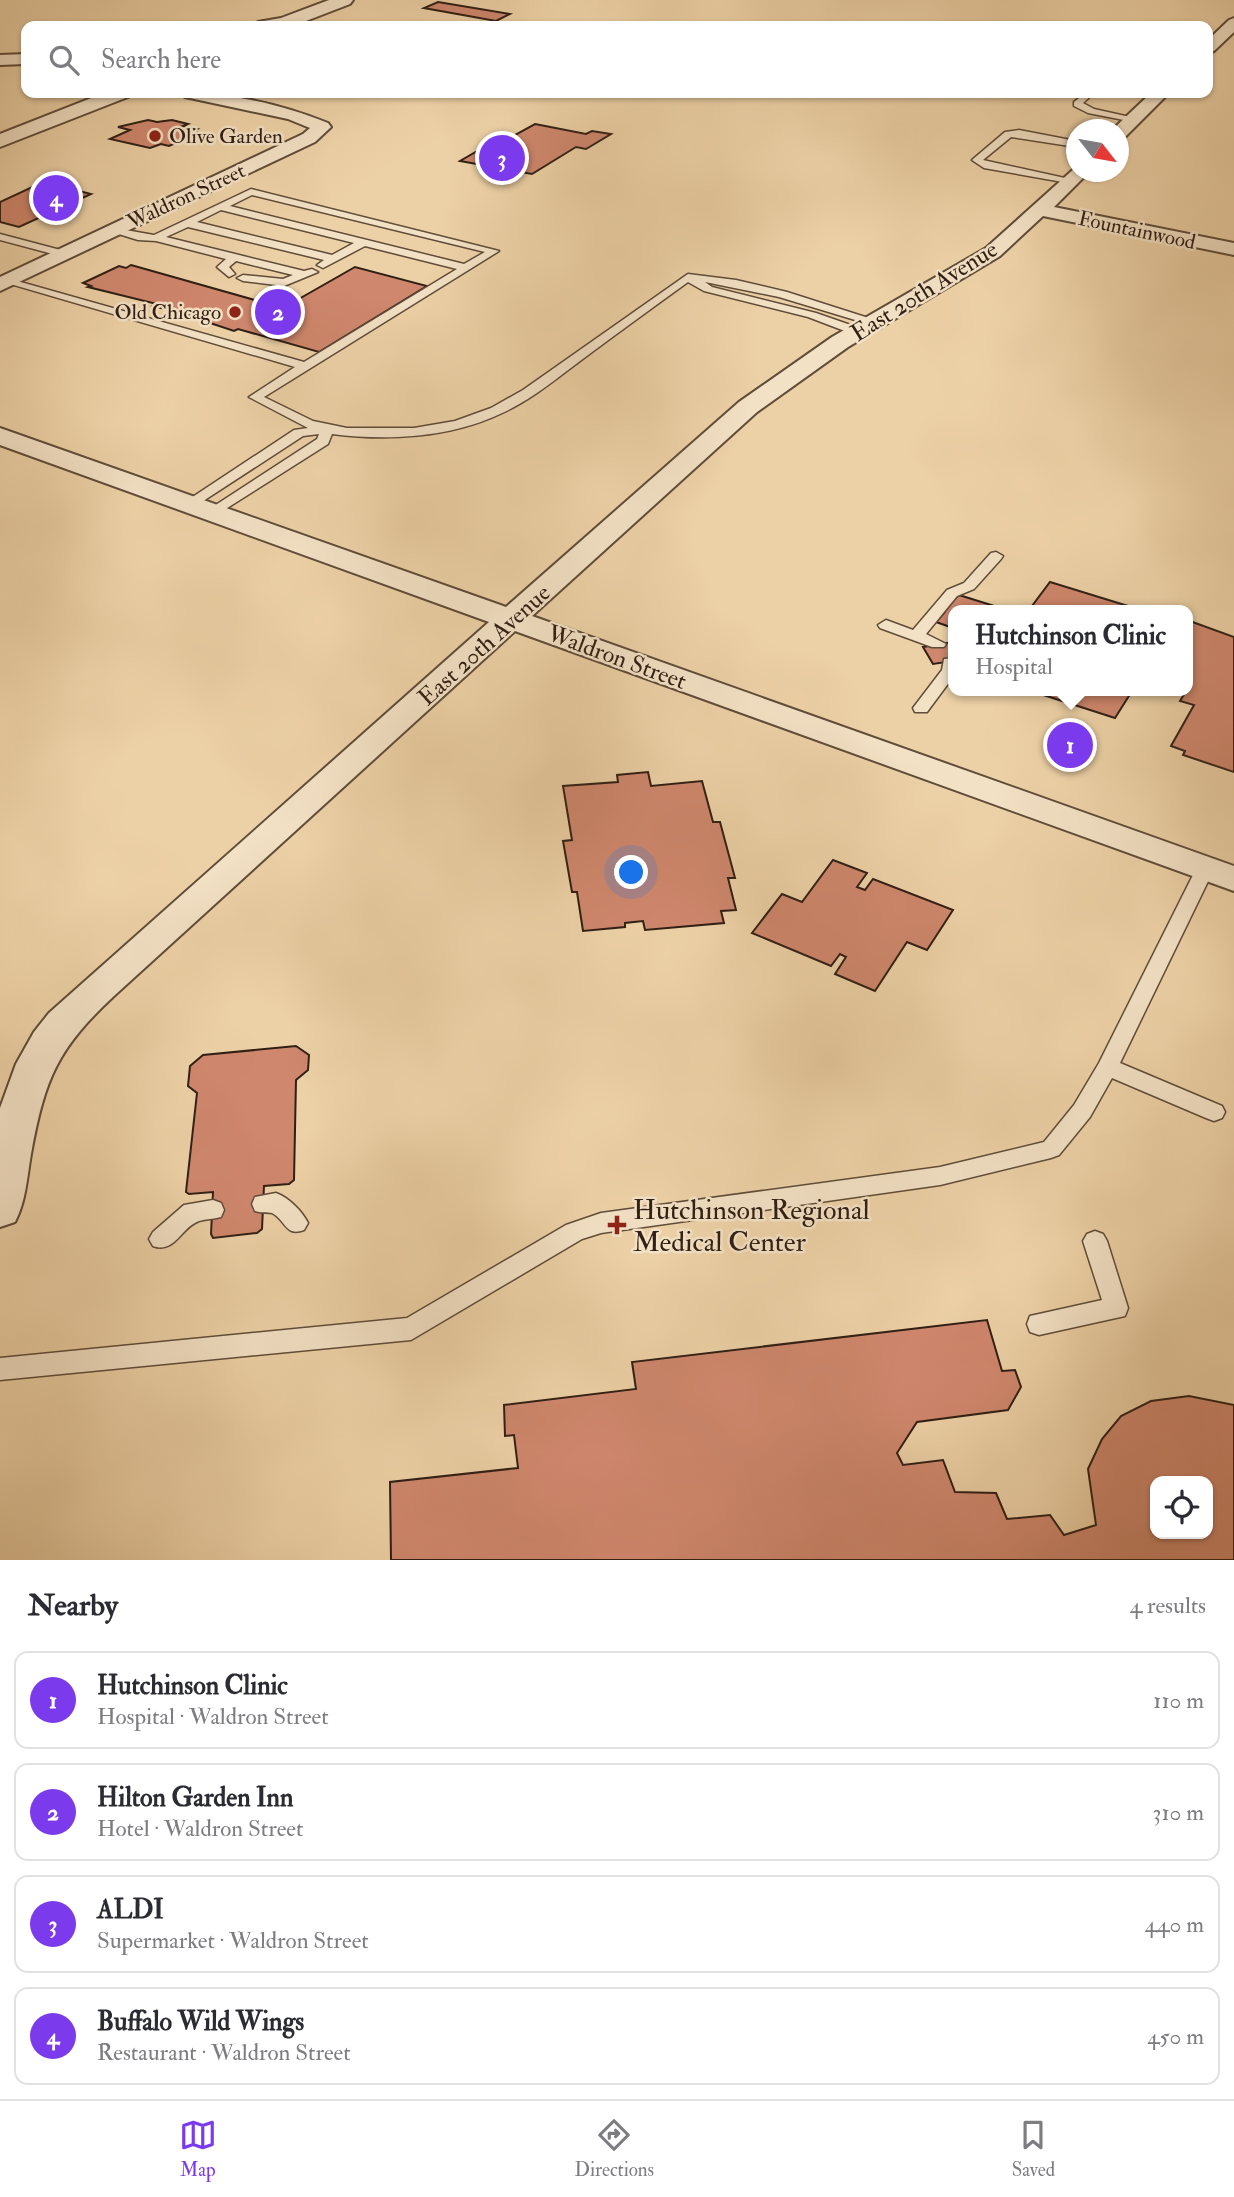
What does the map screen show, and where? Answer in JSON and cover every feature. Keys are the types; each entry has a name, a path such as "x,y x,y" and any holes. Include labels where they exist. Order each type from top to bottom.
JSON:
{"street":[{"path":"292,21 344,0"},
{"path":"1213,43 1234,23"},
{"path":"0,60 21,59"},
{"path":"0,128 78,98"},
{"path":"0,141 108,98"},
{"name":"Waldron Street","path":"3,283 309,138 322,127 293,115 214,98"},
{"path":"1129,124 1156,98"},
{"name":"East 20th Avenue","path":"0,1209 15,1126 37,1062 62,1023 748,407 867,327 993,252 1070,182"},
{"name":"Fountainwood","path":"1041,210 1234,249"},
{"name":"Waldron Street","path":"0,436 1234,879"}],"lane":[{"path":"1084,98 1077,104 1090,111 1134,119"},
{"path":"1066,142 1008,134 976,160 984,165 1066,176"},
{"path":"156,238 251,192 494,251 255,397 291,416 327,429"},
{"path":"220,207 466,268"},
{"path":"186,223 328,262 364,242"},
{"path":"114,231 156,238 308,274 285,283 243,278"},
{"path":"0,237 64,254"},
{"path":"229,274 223,267 233,258"},
{"path":"201,508 299,433 327,429 404,433 451,425 494,413 525,394 688,277 719,279 816,303 867,327"},
{"path":"688,277 708,289 867,327"},
{"path":"3,283 305,366"},
{"path":"201,508 323,441 327,429"},
{"path":"917,635 952,593 969,586 996,556"},
{"path":"886,625 938,644"},
{"path":"921,708 948,673"},
{"path":"0,1369 411,1329 523,1261 575,1232 601,1223 940,1176 1051,1150 1082,1111 1108,1067 1205,869"},
{"path":"1108,1067 1214,1112"},
{"path":"263,1204 276,1203 296,1223"},
{"path":"161,1239 192,1212 212,1210"},
{"path":"1039,1324 1116,1308 1095,1241"}],"building":[{"path":"438,2 510,14 496,21 424,8"},
{"name":"Olive Garden","path":"148,120 172,120 188,124 183,126 197,129 192,131 199,133 169,146 161,144 150,148 110,139 130,130 118,127"},
{"path":"535,124 586,134 592,131 611,134 586,149 576,147 532,174 460,161 479,150 484,152"},
{"path":"43,182 91,194 19,227 0,222 0,202"},
{"path":"131,265 283,308 355,267 427,286 319,352 238,329 234,331 198,319 200,318 153,306 157,304 88,287 91,286 83,283 119,266 126,268"},
{"path":"1050,582 1125,605 1033,605"},
{"path":"959,595 991,605 948,605 948,626 936,622 944,613 940,612"},
{"path":"1193,622 1234,637 1234,772 1183,755 1185,751 1171,746 1194,705 1180,701 1183,696 1193,696"},
{"path":"948,643 948,662 933,664 923,647"},
{"path":"1047,696 1129,696 1115,718"},
{"path":"648,772 651,786 702,781 713,822 720,822 735,878 728,878 736,910 721,911 724,923 645,930 643,921 625,923 625,927 583,931 577,892 572,892 563,841 572,840 563,786 618,782 617,775"},
{"path":"833,860 867,873 857,887 865,890 873,879 953,910 927,950 907,942 875,991 835,974 846,957 840,954 831,966 752,933 782,894 802,902"},
{"path":"296,1046 309,1055 308,1070 296,1080 294,1180 289,1184 264,1186 262,1229 257,1233 213,1238 213,1192 186,1192 197,1093 188,1086 190,1066 203,1055"},
{"path":"987,1320 1002,1371 1015,1370 1021,1387 1008,1410 917,1422 897,1453 903,1465 943,1460 955,1492 996,1493 1007,1519 1050,1515 1064,1535 1096,1525 1088,1469 1102,1439 1121,1416 1151,1401 1189,1396 1234,1405 1234,1560 391,1560 390,1482 518,1468 514,1435 505,1436 504,1405 636,1389 632,1362"}],"place":[{"name":"Olive Garden","path":"155,136"},
{"name":"ALDI","path":"502,158"},
{"name":"Buffalo Wild Wings","path":"56,198"},
{"name":"Old Chicago","path":"235,312"},
{"name":"Hilton Garden Inn","path":"278,312"},
{"name":"Hutchinson Clinic","path":"1070,745"},
{"name":"Hutchinson Regional Medical Center","path":"617,1225"}]}
